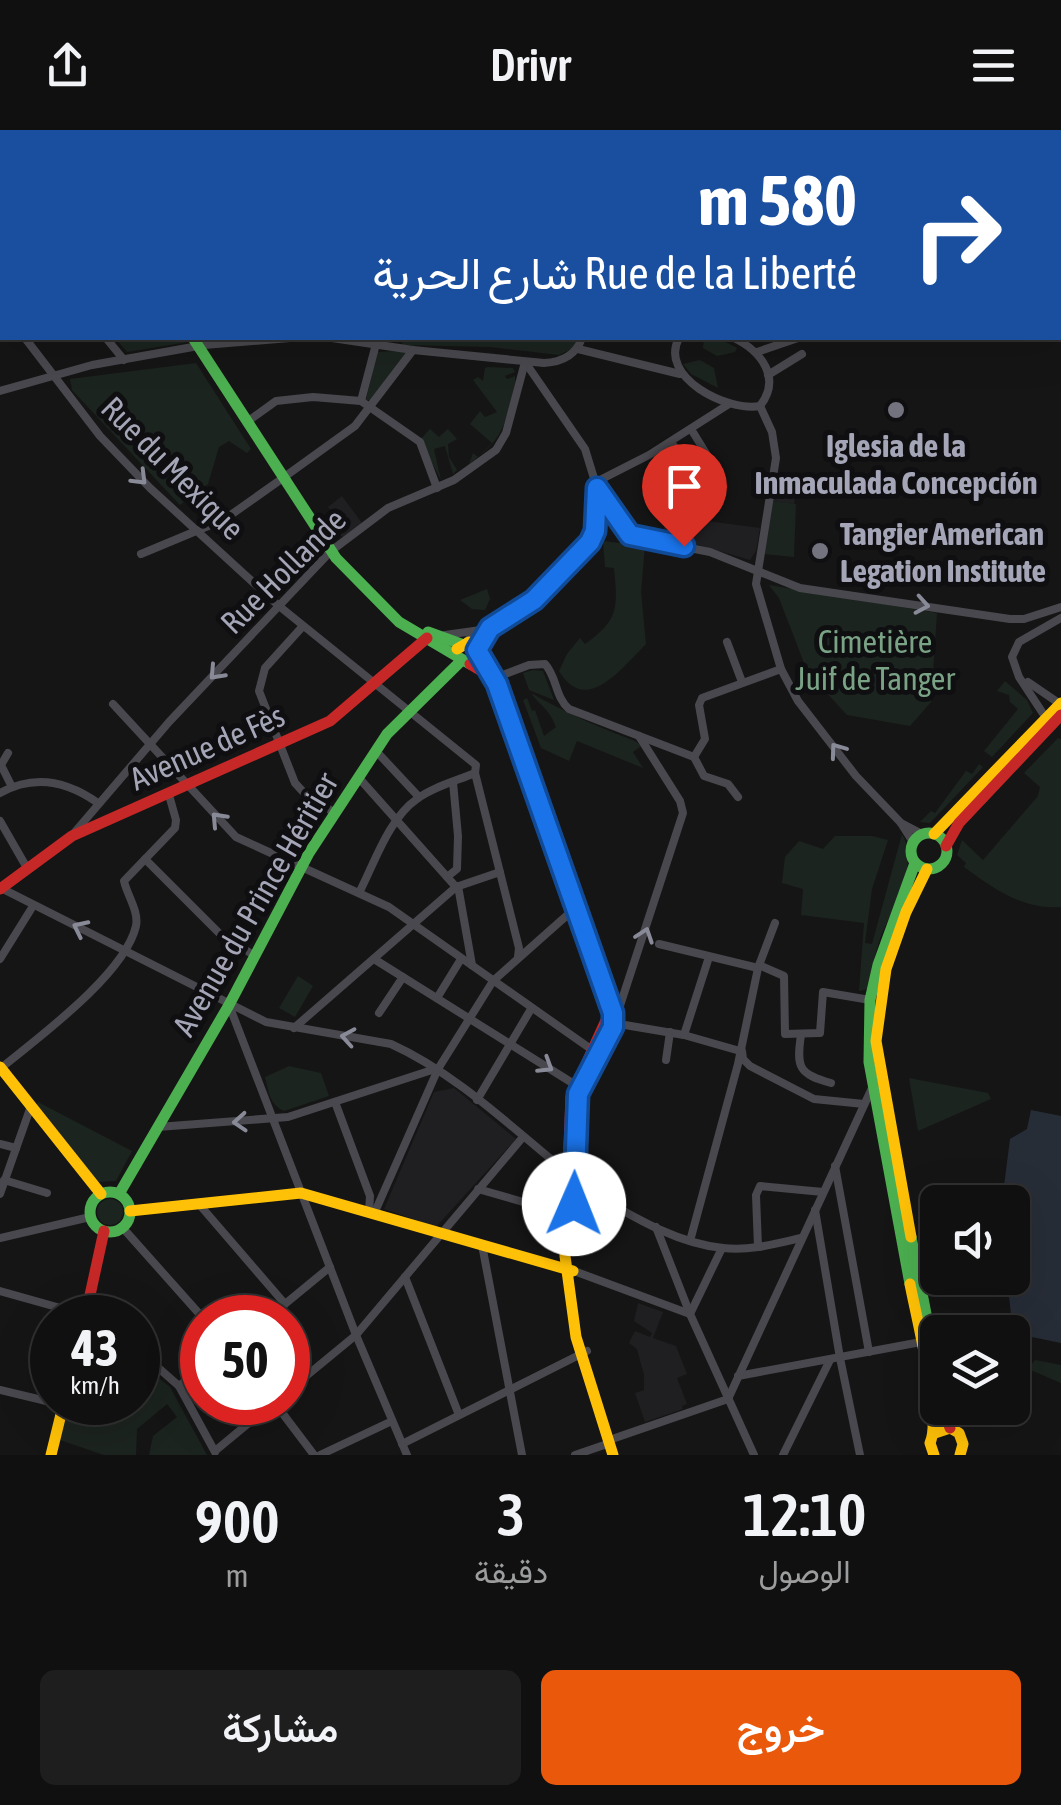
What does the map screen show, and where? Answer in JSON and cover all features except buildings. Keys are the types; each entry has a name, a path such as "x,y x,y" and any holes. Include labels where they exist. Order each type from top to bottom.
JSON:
{"main road":[{"path":"200,341 285,477"},
{"path":"200,341 333,549 390,613 466,653 493,674 613,1013 613,1027 574,1084 572,1178"},
{"name":"Avenue de Fès","path":"0,888 72,836 334,719 430,637"},
{"path":"466,653 491,681 607,1012 607,1021 578,1094 569,1209 571,1270 584,1352 613,1446 621,1455"},
{"name":"Avenue du Prince Héritier","path":"119,1194 335,813 386,734 466,653"},
{"path":"1060,703 923,837 911,853 921,866 936,868 944,862 946,846 959,823 1061,714"},
{"path":"923,837 946,846"},
{"path":"920,1337 869,1062 870,1000 881,952 921,866"},
{"path":"921,866 886,969 876,1041 926,1315"},
{"path":"1,1067 101,1194"},
{"path":"130,1211 301,1192 571,1270"},
{"path":"104,1231 90,1217 91,1203 101,1194 119,1194 130,1211"},
{"path":"104,1231 122,1228 130,1211"},
{"path":"93,1295 104,1231"},
{"path":"51,1455 59,1425"},
{"path":"930,1452 934,1425"},
{"path":"949,1425 962,1438 960,1455"},
{"path":"935,1433 950,1428"}],"street":[{"name":"Rue du Mexique","path":"27,340 114,452 278,606 471,760 477,768 473,774"},
{"path":"108,340 124,360"},
{"path":"0,391 200,341 230,340"},
{"path":"347,340 525,362 556,362 578,349 581,340"},
{"path":"678,340 674,356 681,374"},
{"path":"737,340 757,352 768,375 770,389 760,406"},
{"path":"757,352 792,340"},
{"path":"361,401 376,344"},
{"path":"578,349 681,374 729,404 760,406"},
{"path":"141,554 225,519 350,431 413,350"},
{"path":"768,375 802,354"},
{"path":"525,362 580,440 597,485 626,532 634,538 710,552 800,588 1010,619 1024,620 1061,607"},
{"name":"Rue Hollande","path":"72,836 151,742 333,549 388,508 457,478 502,442 525,362"},
{"path":"251,419 276,400 313,397 361,401 420,442 437,488"},
{"path":"597,485 729,404"},
{"path":"760,406 772,432 776,458 756,584 781,670 788,686 840,754 901,823 923,837"},
{"path":"671,442 686,464 696,465 707,455 691,429"},
{"path":"466,653 490,628 534,600 590,542 595,531 597,485"},
{"path":"1046,718 1012,657 1015,647 1061,618"},
{"path":"303,626 265,668 259,691 294,783 335,813"},
{"path":"430,637 490,628"},
{"path":"466,653 490,628"},
{"path":"727,642 742,682"},
{"path":"493,674 545,664 560,700 569,710 694,758 704,776 728,784 738,797"},
{"path":"694,758 705,738 700,701 704,696 781,670"},
{"path":"1018,672 1036,690 1060,703"},
{"path":"113,704 236,837 389,908 596,1049"},
{"path":"613,1027 683,816 680,801 639,736"},
{"path":"376,751 419,797"},
{"path":"8,753 0,762 12,786"},
{"path":"359,893 397,821 419,797 473,774 520,948 517,960"},
{"path":"359,778 457,887 472,967"},
{"path":"0,794 12,786 56,782 98,803"},
{"path":"448,878 457,867 453,782"},
{"path":"1,1067 76,1005 126,951 136,921 124,881 176,826 169,795"},
{"path":"0,821 27,868"},
{"path":"145,859 219,933 254,956"},
{"path":"294,1028 457,887 500,872"},
{"path":"0,888 266,1022 391,1044 437,1068 572,1178 656,1227 690,1241 722,1248 758,1247 800,1238"},
{"path":"0,959 33,906"},
{"path":"372,1213 437,1068 493,982 573,910"},
{"path":"690,1241 758,966 775,923"},
{"path":"659,944 758,966 784,976 784,1031 820,1033 823,992 870,1000"},
{"path":"684,1035 709,957"},
{"path":"374,959 574,1084"},
{"path":"437,998 462,959"},
{"path":"379,1013 402,977"},
{"path":"229,1005 356,1335 407,1455"},
{"path":"476,1100 532,1009"},
{"path":"613,1027 620,1024 740,1046"},
{"path":"666,1060 670,1032"},
{"path":"801,1034 800,1066 805,1074 831,1083"},
{"path":"740,1046 746,1063 775,1082 814,1099 865,1104"},
{"path":"157,1127 272,1120 437,1068"},
{"path":"575,1455 613,1446 728,1399 872,1088"},
{"path":"335,1102 370,1196 372,1213"},
{"path":"0,1194 31,1106"},
{"path":"310,1373 356,1335 522,1136"},
{"path":"0,1144 16,1148"},
{"path":"836,1166 869,1352"},
{"path":"4,1180 47,1193"},
{"path":"758,1247 759,1187 822,1192"},
{"path":"478,1190 569,1209 603,1199"},
{"path":"198,1203 276,1295"},
{"path":"815,1210 835,1359 860,1455"},
{"path":"0,1238 90,1217"},
{"path":"656,1227 690,1314 754,1455"},
{"path":"122,1228 182,1295"},
{"path":"482,1245 522,1455"},
{"path":"690,1314 722,1248"},
{"path":"296,1295 330,1268"},
{"path":"571,1270 690,1314"},
{"path":"405,1277 459,1415"},
{"path":"0,1292 30,1300"},
{"path":"738,1376 920,1342"},
{"path":"402,1444 584,1352"},
{"path":"783,1455 835,1359"},
{"path":"160,1369 179,1386 216,1453 248,1425"},
{"path":"0,1390 30,1397"},
{"path":"293,1425 317,1455 392,1421"}],"shaded area":[{"path":"776,475 797,480 794,504 772,501"},
{"path":"342,496 362,523 344,537 336,535 339,523 328,507"},
{"path":"664,518 692,524 700,520 760,528 756,551 750,560 664,535"},
{"path":"454,1088 516,1139 436,1227 384,1209 434,1092"},
{"path":"1031,1110 1061,1116 1061,1343 1030,1337 1030,1315 1011,1315 1009,1295 1030,1295 1030,1185 1004,1185 1010,1139 1027,1129"},
{"path":"638,1303 663,1312 653,1338 676,1346 687,1374 677,1378 687,1404 683,1409 645,1422 635,1393 644,1390 644,1375 637,1349 629,1343 635,1331 650,1337 652,1333 634,1321"}],"green space":[{"path":"117,340 188,342 127,352"},
{"path":"403,340 577,340 573,348 559,355 490,347 402,345"},
{"path":"704,340 722,340 737,348 717,356 703,348"},
{"path":"413,350 371,400 366,400 377,352"},
{"path":"700,360 714,368 718,388 691,374 683,364"},
{"path":"196,363 251,449 247,453 229,441 219,447 208,484 180,505 72,390 70,379"},
{"path":"488,367 513,368 515,372 505,376 515,376 515,383 505,420 497,437 490,446 479,456 492,443 470,424 480,411 485,417 497,412 473,380 478,377 483,381"},
{"path":"430,429 439,437 448,429 457,439 448,444 449,457 457,470 453,474 445,446 434,449 441,480 420,440"},
{"path":"772,501 796,504 794,557 764,554"},
{"path":"603,541 645,546 641,591 646,644 603,684 580,689 569,684 559,671 580,638 585,644 604,628 614,612 614,568 605,567"},
{"name":"Cimetière Juif de Tanger","path":"769,585 937,613 931,702 910,726 847,715 815,680 811,681 779,598"},
{"path":"487,589 490,599 485,610 472,609 460,600"},
{"path":"543,671 554,700 529,690 523,673"},
{"path":"1005,681 1027,700 1033,713 992,757 984,751 1018,709 1009,695 997,691"},
{"path":"531,693 635,741 641,746 633,752 643,768 577,741 569,761 541,748 523,700 527,698 532,711 535,710 544,736 556,727"},
{"path":"1058,738 1061,907 1047,907 998,890 964,867 966,863 957,855 962,840 983,860 1038,796 1040,787 1024,773"},
{"path":"979,764 983,767 930,823 920,822 931,811 935,813 966,771 972,774"},
{"path":"902,834 907,847 906,874 879,942 868,989 859,991 864,923 801,915 803,889 782,883 785,857 799,841 823,849 835,836 888,840 872,889 865,943 872,944"},
{"path":"298,976 313,986 295,1017 279,1008"},
{"path":"289,1066 321,1073 329,1096 284,1111 275,1105 265,1077"},
{"path":"909,1078 988,1093 991,1099 918,1131"},
{"path":"38,1102 132,1151 116,1181 97,1182 36,1107"},
{"path":"110,1199 119,1203 123,1212 119,1221 110,1225 101,1221 97,1212 101,1203"},
{"path":"1035,1360 1061,1365 1061,1383 1030,1370"},
{"path":"160,1379 170,1387 180,1405 180,1425 191,1425 207,1455 149,1455 153,1436 177,1417 167,1404 160,1410"},
{"path":"64,1425 142,1425 137,1429 136,1455 104,1455 60,1440"}],"traffic: fast":[{"path":"194,340 336,558 399,622 470,664"},
{"path":"428,632 461,644"},
{"path":"119,1194 229,1005 309,853 387,734 461,661"},
{"path":"929,833 942,838 947,851 942,864 929,869 916,864 911,851 916,838 929,833"},
{"path":"910,1284 869,1062 870,1000 878,965 915,863"},
{"path":"110,1192 124,1198 130,1212 124,1226 110,1232 96,1226 90,1212 96,1198 110,1192"},
{"path":"911,1237 926,1315"}],"traffic: slow":[{"path":"457,649 469,642 476,647 477,655"},
{"path":"934,834 1061,703"},
{"path":"911,1237 876,1041 886,969 906,912 927,869"},
{"path":"0,1067 101,1194"},
{"path":"572,1235 574,1183"},
{"path":"567,1192 565,1256 576,1337 613,1455"},
{"path":"130,1211 301,1193 573,1271"},
{"path":"910,1284 931,1390 930,1443 934,1455"},
{"path":"51,1455 58,1425"},
{"path":"935,1433 950,1428 959,1433 963,1444 960,1455"}],"traffic: jam":[{"path":"0,889 72,836 330,721 427,638"},
{"path":"470,664 485,673 494,688 608,1016 571,1097 567,1192"},
{"path":"946,846 959,823 1061,715"},
{"path":"90,1295 104,1231"}],"place":[{"name":"Iglesia de la Inmaculada Concepción","path":"896,410"},
{"name":"Tangier American Legation Institute","path":"820,551"}],"route":[{"path":"574,1204 578,1094 613,1027 613,1013 497,684 477,650 490,628 534,600 590,542 595,531 597,488 630,535 684,546"}]}
